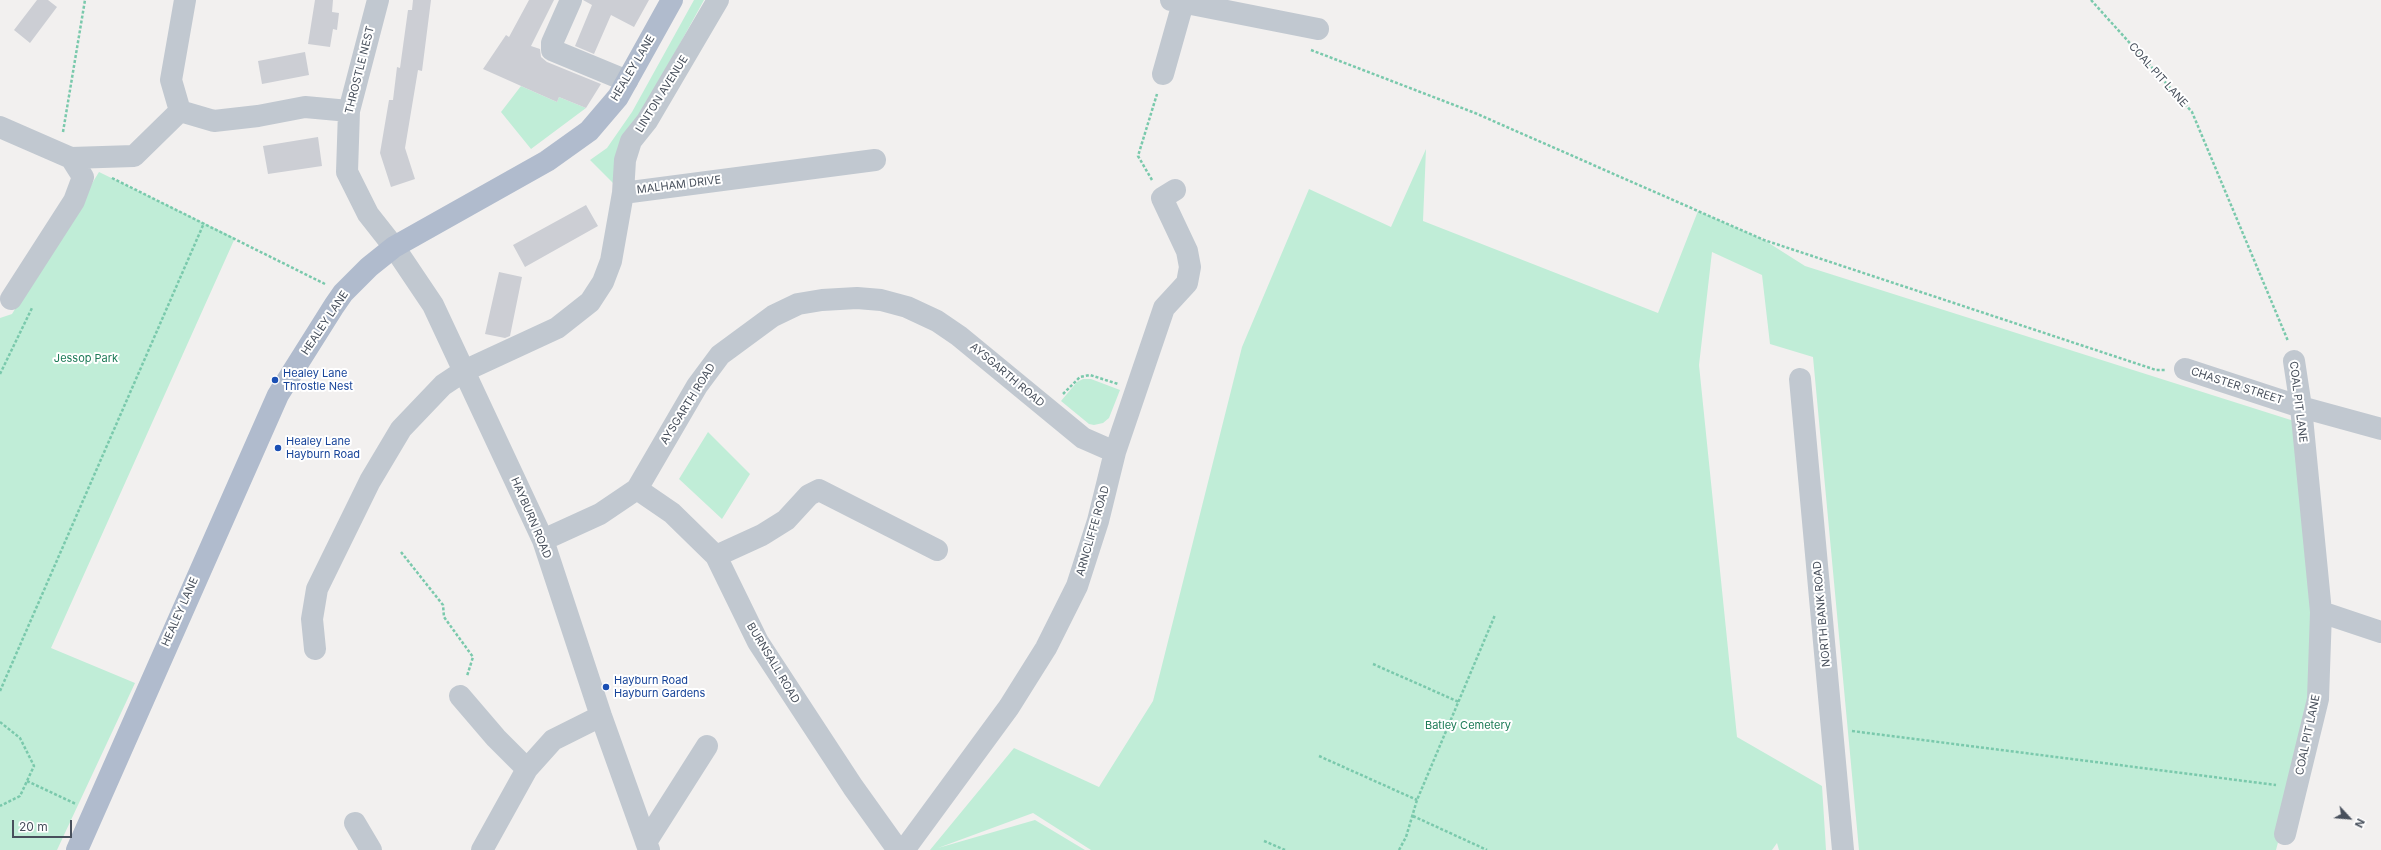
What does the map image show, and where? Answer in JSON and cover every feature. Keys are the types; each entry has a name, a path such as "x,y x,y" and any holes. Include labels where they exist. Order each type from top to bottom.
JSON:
{"main road":[{"name":"HEALEY LANE","path":"77,850 92,812 278,395 343,293 369,267 394,247 547,161 589,131 618,97 672,0"}],"street":[{"path":"180,111 171,80 185,0"},
{"name":"THROSTLE NEST","path":"378,0 349,112 347,172 368,214 394,247"},
{"path":"571,0 552,43 552,50 627,82"},
{"name":"LINTON AVENUE","path":"623,193 625,160 631,141 647,121 718,0"},
{"path":"1163,74 1177,1 1318,29"},
{"path":"180,111 214,121 258,116 305,107 349,112"},
{"path":"0,127 71,158 134,156 180,111"},
{"path":"11,299 74,201 84,177 71,158"},
{"name":"MALHAM DRIVE","path":"315,649 312,619 317,589 370,481 401,429 443,385 464,371 557,328 590,302 603,282 611,261 623,193 875,160"},
{"name":"ARNCLIFFE ROAD","path":"904,850 1009,707 1046,648 1077,586 1098,521 1115,452 1164,308 1186,284 1190,267 1187,251 1169,194"},
{"name":"HAYBURN ROAD","path":"394,247 433,305 543,540 601,716 648,846"},
{"name":"AYSGARTH ROAD","path":"543,540 600,514 637,489 697,386 720,355 773,316 798,304 822,300 857,298 881,300 908,307 937,321 959,336 1082,438 1115,452"},
{"name":"COAL PIT LANE","path":"2285,834 2318,699 2321,612 2301,407 2294,361"},
{"name":"CHASTER STREET","path":"2185,369 2301,407 2381,429"},
{"name":"NORTH BANK ROAD","path":"1800,378 1844,850"},
{"name":"BURNSALL ROAD","path":"637,489 672,513 716,556 758,642 848,780 898,850"},
{"path":"716,556 762,535 786,520 809,495 819,490 937,550"},
{"path":"2321,612 2381,632"},
{"path":"460,696 496,738 527,769"},
{"path":"482,850 527,769 552,740 601,716"},
{"path":"648,846 707,746"},
{"path":"355,823 371,850"}],"path":[{"path":"71,158 61,139 85,0"},
{"name":"COAL PIT LANE","path":"2091,0 2192,112 2294,361"},
{"path":"1309,50 1475,113 1764,240 2156,370 2185,369"},
{"path":"1163,74 1138,156 1169,194"},
{"path":"106,175 343,293"},
{"path":"0,691 204,223"},
{"path":"1049,410 1080,377 1090,375 1137,390"},
{"path":"401,552 443,605 444,617 473,657 460,696"},
{"path":"1399,850 1494,615"},
{"path":"1373,664 1459,702"},
{"path":"0,722 20,738 34,766 20,796 0,806"},
{"path":"1832,728 2296,788"},
{"path":"1319,756 1418,800"},
{"path":"27,781 92,812"},
{"path":"1413,816 1487,850"},
{"path":"1264,841 1285,850"}],"green space":[{"path":"694,0 704,0 671,60 616,186 590,160 607,148 632,112"},
{"path":"521,86 557,102 559,97 586,108 531,149 501,112"},
{"name":"Batley Cemetery","path":"1426,149 1423,221 1658,313 1698,211 1764,240 1805,266 2294,421 2318,688 2276,850 1859,850 1813,357 1770,344 1762,275 1712,252 1699,365 1737,737 1822,786 1826,850 1779,850 1777,843 1772,850 1091,850 1033,813 938,848 1035,820 1085,850 930,850 1014,748 1099,787 1153,701 1242,347 1309,189 1391,227"},
{"name":"Jessop Park","path":"99,172 235,238 51,648 135,683 57,850 0,850 0,318 12,314"},
{"path":"1083,379 1091,379 1120,390 1109,418 1103,423 1094,425 1089,424 1061,401 1077,382"},
{"path":"708,432 750,474 722,519 679,479"}],"building":[{"path":"37,0 48,0 57,7 30,43 14,30"},
{"path":"315,0 333,0 332,12 339,13 337,30 333,29 330,47 308,44"},
{"path":"413,0 431,0 422,71 418,70 405,148 415,179 391,187 380,153 389,100 393,100 397,67 400,68 408,10 412,10"},
{"path":"529,0 554,0 531,46 540,49 541,57 547,62 601,84 586,108 559,97 557,102 483,69 506,35 509,37"},
{"path":"583,0 649,0 634,27 611,15 594,54 575,46 592,5"},
{"path":"305,52 309,75 262,84 258,61"},
{"path":"318,137 322,166 268,174 263,146"},
{"path":"586,205 598,226 525,267 513,245"},
{"path":"499,272 522,277 510,336 505,338 485,334"}],"place":[{"name":"Healey Lane Throstle Nest","path":"275,380"},
{"name":"Healey Lane Hayburn Road","path":"278,448"},
{"name":"Hayburn Road Hayburn Gardens","path":"606,687"}]}
